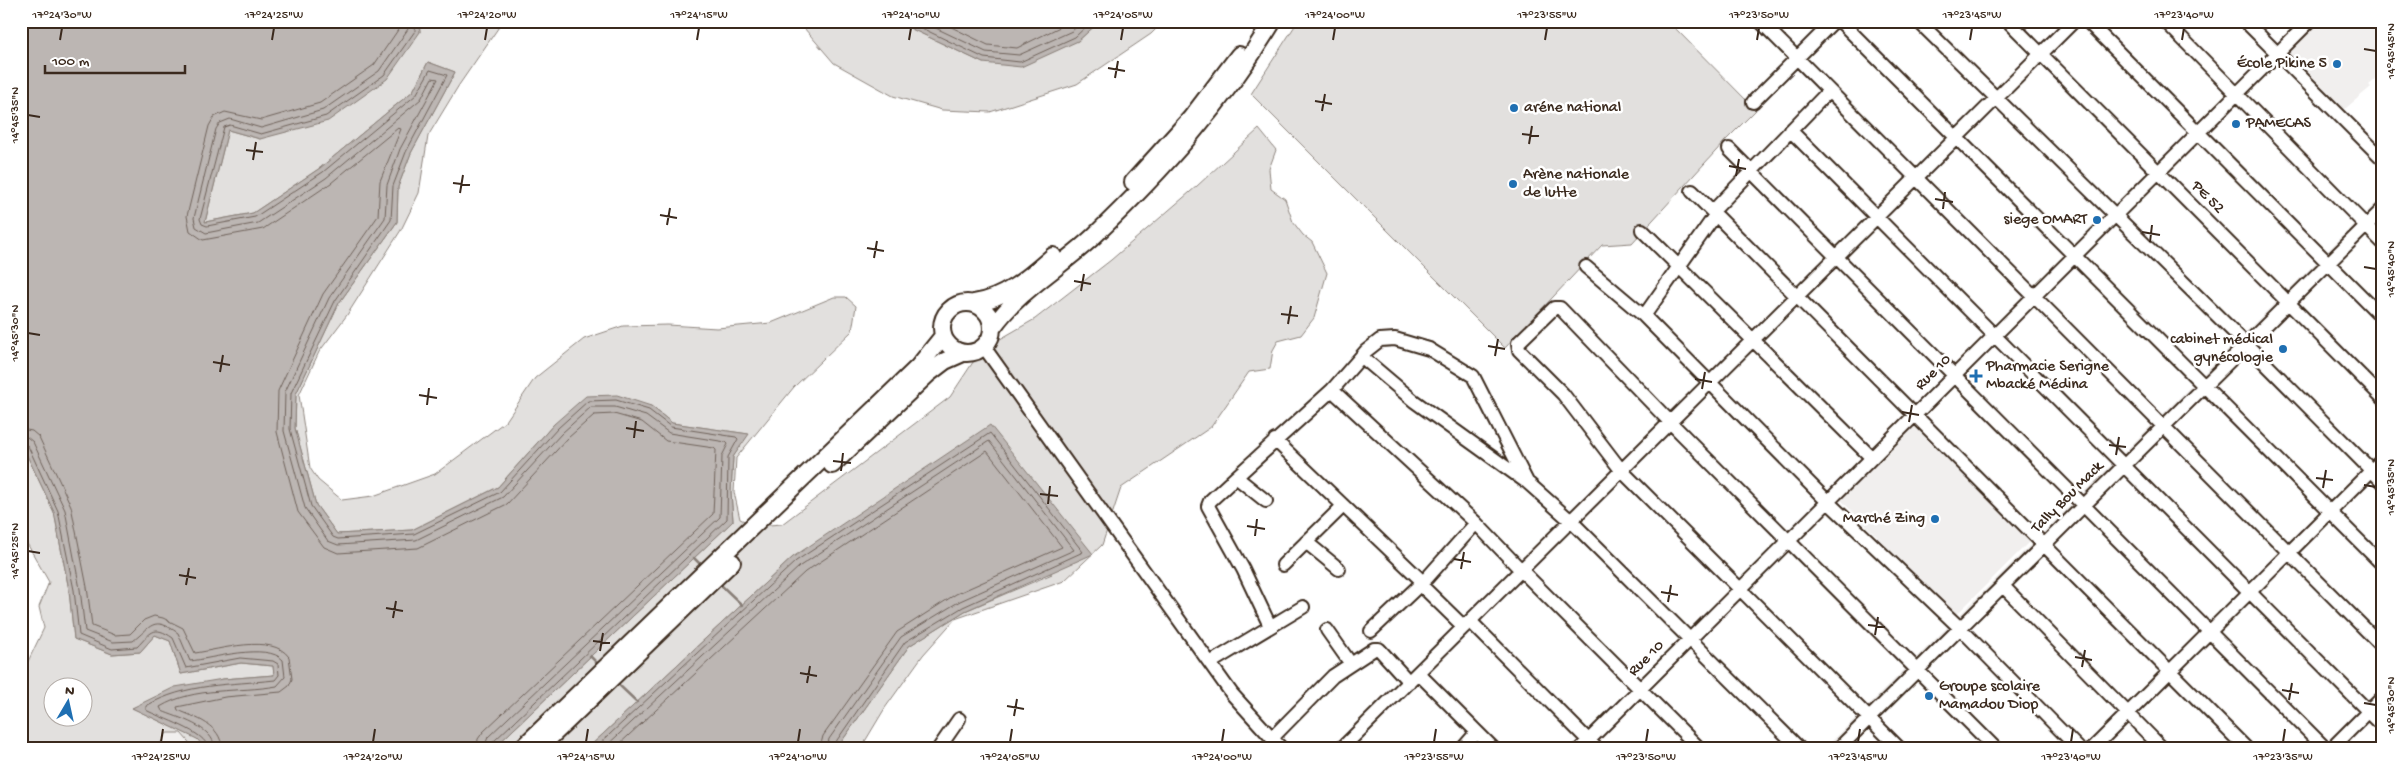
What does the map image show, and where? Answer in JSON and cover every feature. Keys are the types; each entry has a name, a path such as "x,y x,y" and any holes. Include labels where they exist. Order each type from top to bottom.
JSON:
{"main road":[{"path":"963,353 947,344 943,336 942,322 948,310 960,303 988,301 1018,283 1063,248 1119,196 1191,118 1242,51 1260,21"},
{"path":"993,327 1007,308 1092,237 1170,160 1210,113 1251,57 1273,21"},
{"path":"539,748 928,374 945,361 963,353 970,353 984,348 992,335 993,327 988,312 974,303"},
{"path":"522,748 924,361 943,336"}],"street":[{"path":"1760,21 2383,647"},
{"path":"1753,102 1834,21"},
{"path":"1840,21 2383,565"},
{"path":"1918,21 2246,344 2383,482"},
{"name":"PE 52","path":"2008,21 2383,398"},
{"path":"1342,748 2074,21"},
{"path":"2087,21 2383,318"},
{"path":"2165,21 2383,243"},
{"path":"2246,21 2383,159"},
{"name":"Rue 10","path":"1589,745 1640,689 2310,21"},
{"path":"1644,316 1715,212 1751,171 1829,91"},
{"path":"1790,130 2383,726"},
{"path":"1729,149 2325,748"},
{"path":"1692,191 2246,748"},
{"name":"Tally Bou Mack","path":"1839,748 2383,209"},
{"path":"1642,230 1872,458"},
{"path":"1586,267 1644,316 1828,502 1960,628 2078,748"},
{"path":"1899,748 1622,470 1563,394 1518,350 1518,343 1554,308 1560,308 1670,422 1995,748"},
{"path":"1270,626 1243,569 1208,511 1210,501 1332,390 1380,340 1395,339 1428,349 1473,376 1527,482"},
{"path":"984,348 1232,694 1281,748"},
{"path":"1362,357 1414,401 1527,482 1571,521 1799,748"},
{"path":"1332,390 1476,523 1699,748"},
{"path":"1275,440 1421,583 1467,624 1589,745"},
{"path":"2093,748 2383,459"},
{"path":"1236,477 1266,502"},
{"path":"1283,565 1343,506"},
{"path":"1372,631 1421,583 1476,523"},
{"path":"1306,542 1339,569"},
{"path":"2003,586 2162,748"},
{"path":"1210,663 1303,608"},
{"path":"1327,630 1351,664"},
{"path":"1272,738 1333,676 1376,648 1414,677 1478,732 1492,748"},
{"path":"2332,748 2383,697"},
{"path":"939,748 958,719"},
{"path":"1463,748 1478,732"}],"shaded area":[{"path":"419,21 503,21 459,85 428,136 419,193 401,230 347,315 319,352 299,395 310,468 318,480 342,500 373,496 435,474 506,421 535,378 584,339 623,326 668,325 717,328 771,323 834,297 846,297 856,306 852,331 794,387 736,458 734,492 740,519 756,526 782,524 950,397 981,350 1035,319 1111,260 1197,186 1259,129 1276,150 1269,169 1271,189 1285,199 1293,222 1303,235 1312,242 1327,273 1314,318 1301,335 1278,341 1273,350 1270,369 1249,372 1211,427 1121,488 1102,545 1064,581 955,619 923,655 885,708 861,748 837,748 909,646 965,611 1052,574 793,557 588,748 494,748 733,521 731,492 733,457 748,434 672,423 651,406 554,424 498,487 412,530 337,534 316,505 295,428 296,394 339,303 397,222 398,187 411,153 455,72 428,62 413,91 320,168 253,213 205,222 228,130 260,139 420,32"},
{"path":"798,21 895,21 983,63 1078,41 1100,21 1164,21 1151,34 1077,84 990,112 942,110 893,96 834,63"},
{"name":"Arène nationale de lutte","path":"1298,21 1668,21 1756,110 1725,141 1632,243 1602,245 1505,348 1251,94"},
{"name":"École Pikine 5","path":"2317,21 2383,21 2383,73 2369,85 2371,87 2340,113 2282,56"},
{"path":"2383,196 2383,216 1848,748 1825,748"},
{"name":"Marché Zing","path":"1916,424 2031,540 1955,616 1839,498"},
{"path":"21,443 54,512 69,590 74,639 112,654 140,652 155,635 170,641 181,674 241,663 273,666 274,675 223,679 132,708 198,739 205,748 194,748 181,733 167,733 157,748 21,748 21,676 44,628 39,607 49,582 21,533"},
{"path":"167,733 181,733 194,748 157,748"}],"water":[{"path":"21,21 419,21 420,32 387,79 328,121 260,139 228,130 205,222 253,213 320,168 413,91 428,62 455,72 411,153 398,187 397,222 339,303 296,394 295,428 316,505 337,534 412,530 498,487 554,424 586,396 617,395 651,406 672,423 749,434 733,457 731,492 733,521 494,748 205,748 197,739 132,708 175,687 223,679 274,675 273,666 241,663 181,674 170,641 155,635 140,652 112,654 74,639 69,590 54,512 21,443"},
{"path":"895,21 1100,21 1078,41 1021,67 983,63"},
{"path":"990,425 1093,554 965,611 909,646 837,748 588,748 793,557"}],"waterway":[{"path":"694,558 701,565"},
{"path":"722,586 742,605"},
{"path":"590,656 598,664"},
{"path":"619,685 637,702"}],"place":[{"name":"École Pikine 5","path":"2337,64"},
{"name":"aréne national","path":"1514,108"},
{"name":"PAMECAS","path":"2236,124"},
{"name":"Arène nationale de lutte","path":"1513,184"},
{"name":"siege OMART","path":"2097,220"},
{"name":"cabinet médical gynécologie","path":"2283,349"},
{"name":"Pharmacie Serigne Mbacké Médina","path":"1976,376"},
{"name":"Marché Zing","path":"1935,519"},
{"name":"Groupe scolaire Mamadou Diop","path":"1929,696"}]}
